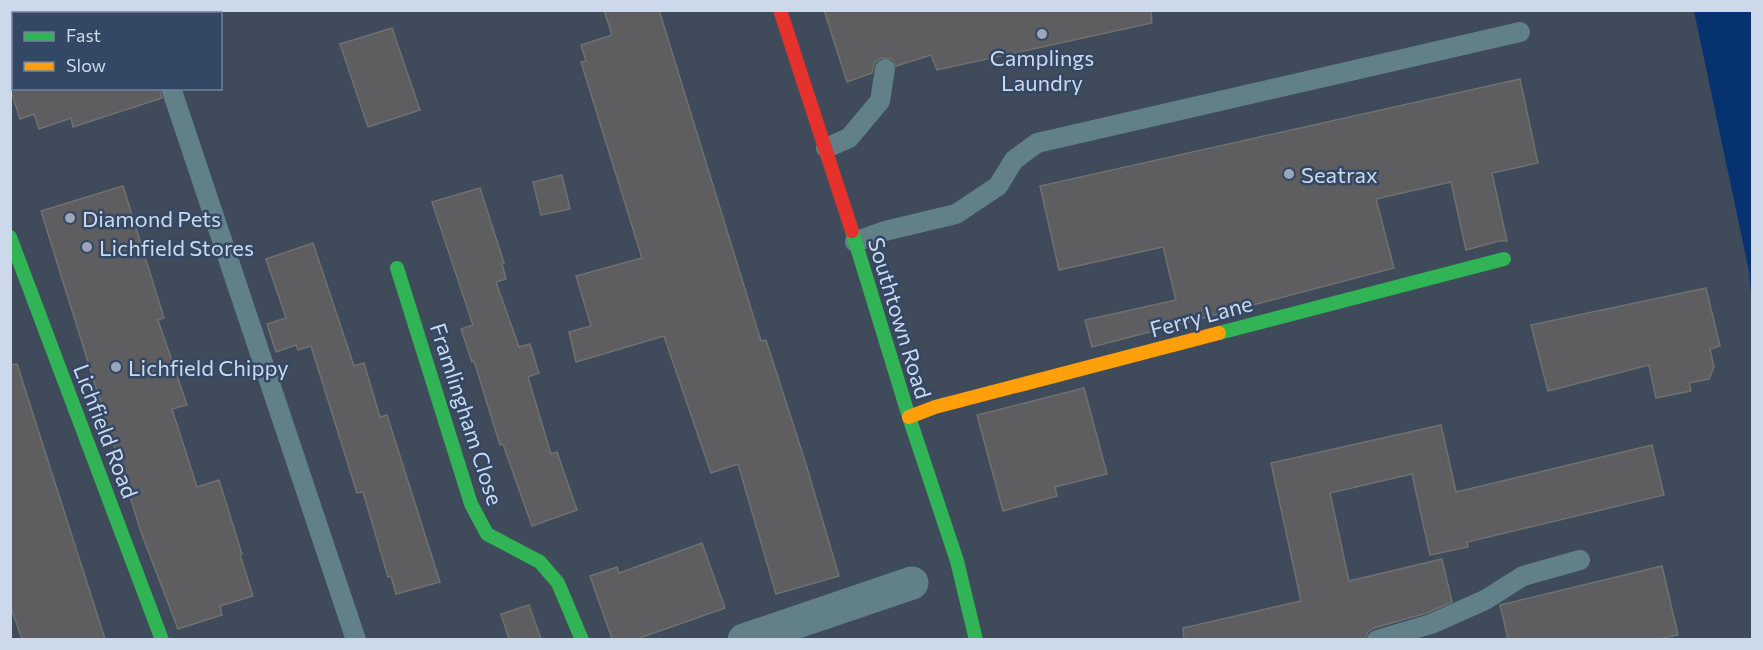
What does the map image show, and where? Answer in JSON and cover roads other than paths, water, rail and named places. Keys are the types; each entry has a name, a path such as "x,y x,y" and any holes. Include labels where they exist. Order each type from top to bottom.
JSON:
{"street":[{"name":"Southtown Road","path":"780,10 957,561 976,639"},
{"name":"Lichfield Road","path":"10,237 162,639"},
{"name":"Ferry Lane","path":"909,417 935,407 1504,259"},
{"name":"Framlingham Close","path":"397,268 471,504 487,534 540,562 558,583 582,639"},
{"path":"744,639 912,584"}],"lane":[{"path":"855,242 885,231 956,214 998,186 1014,160 1037,143 1520,32"},
{"path":"826,148 849,138 880,101 885,69"},
{"path":"172,90 356,639"},
{"path":"1377,639 1442,619 1485,600 1523,576 1580,560"}],"water":[{"path":"1694,11 1752,11 1752,305 1749,271"}],"place":[{"name":"Camplings Laundry","path":"1042,34"},
{"name":"Seatrax","path":"1289,174"},
{"name":"Diamond Pets","path":"70,218"},
{"name":"Lichfield Stores","path":"87,247"},
{"name":"Lichfield Chippy","path":"116,367"}]}
